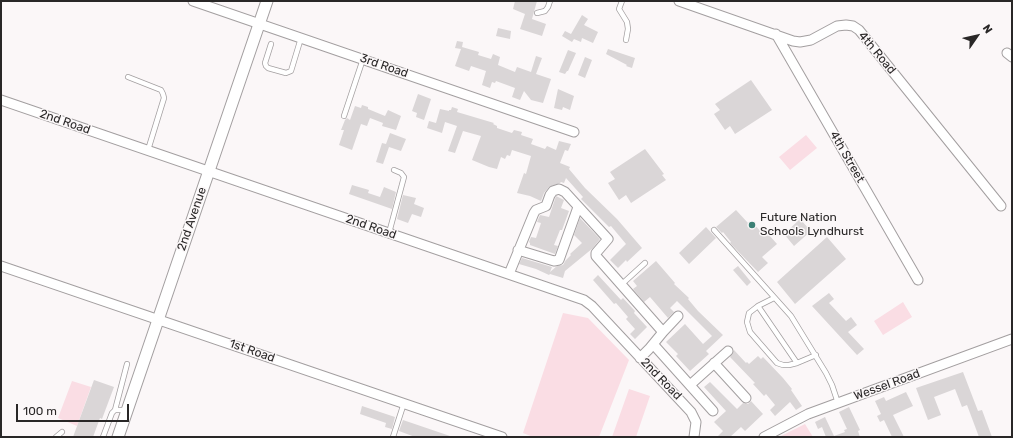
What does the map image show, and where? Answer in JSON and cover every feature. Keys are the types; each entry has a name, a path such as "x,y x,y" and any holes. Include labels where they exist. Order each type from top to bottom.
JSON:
{"street":[{"name":"3rd Road","path":"193,1 574,132"},
{"name":"2nd Avenue","path":"118,437 267,1"},
{"name":"4th Road","path":"679,1 793,41 800,42 811,40 837,26 853,26 859,30 1001,206"},
{"name":"4th Street","path":"776,34 918,280"},
{"name":"2nd Road","path":"1,101 389,232 587,301 691,412 696,422 694,437"},
{"path":"509,274 534,212 546,206 553,191 559,189 565,192 608,238 608,241 595,255 663,332"},
{"path":"518,250 554,261 559,260 578,207"},
{"name":"1st Road","path":"1,266 502,437"},
{"path":"640,358 678,316"},
{"name":"Wessel Road","path":"764,437 808,414 838,402 1012,339"},
{"path":"653,344 713,411"},
{"path":"690,385 728,351"},
{"path":"714,363 746,398"}],"lane":[{"path":"537,13 545,11 550,1"},
{"path":"622,1 619,9 627,22 628,29 626,40"},
{"path":"271,44 265,63 266,66 268,68 286,73 291,71 301,38"},
{"path":"344,116 363,59"},
{"path":"128,77 161,90 163,94 164,98 148,150"},
{"path":"389,232 404,177 402,173 394,170"},
{"path":"714,230 791,316 816,355 832,385 838,402"},
{"path":"622,284 645,263"},
{"path":"774,298 758,306 749,313 748,322 750,332 777,363 789,365 816,355"},
{"path":"758,306 797,363"},
{"path":"103,437 112,413 115,410 127,364"},
{"path":"393,437 404,403"},
{"path":"115,410 127,410"},
{"path":"56,437 62,432"}],"shaded area":[{"path":"806,135 817,148 790,170 779,157"},
{"path":"903,302 912,317 883,335 874,321"},
{"path":"563,313 588,318 629,360 599,437 533,437 523,433"},
{"path":"72,381 91,387 77,426 58,418"},
{"path":"629,389 650,396 636,437 612,437"},
{"path":"805,424 813,437 779,437"}],"building":[{"path":"515,1 537,1 532,19 546,24 542,36 520,29 525,14 513,9"},
{"path":"582,15 588,19 584,25 598,32 593,43 582,38 581,42 574,39 572,42 562,36 565,31 571,34"},
{"path":"498,28 511,31 510,39 496,36"},
{"path":"457,41 463,42 462,47 479,52 478,55 491,59 493,54 500,57 498,65 515,72 517,67 531,72 536,56 542,58 536,74 551,79 543,103 531,100 524,91 520,100 512,97 515,88 496,81 495,83 492,82 490,88 482,85 486,71 471,66 469,71 455,66 461,49 455,48"},
{"path":"608,49 635,58 632,68 606,54"},
{"path":"568,50 576,53 568,71 565,74 559,72"},
{"path":"585,57 592,60 585,78 578,75"},
{"path":"751,80 772,110 735,134 730,126 725,130 714,114 720,110 715,104"},
{"path":"558,89 574,96 570,110 563,107 562,110 554,108"},
{"path":"418,94 431,99 424,120 416,117 417,113 412,111"},
{"path":"362,105 385,116 388,110 401,116 396,130 382,126 383,123 370,118 367,126 361,124 352,150 339,145 344,130 341,130 345,120 347,118 350,120 355,106 361,108"},
{"path":"452,107 458,109 457,112 494,123 493,124 497,126 497,128 512,133 514,130 522,132 521,135 533,139 531,144 545,149 547,146 556,150 559,141 571,144 568,151 565,150 560,163 570,167 569,169 585,188 617,219 642,248 618,268 610,260 626,244 611,226 609,227 581,199 583,197 566,178 564,183 561,182 549,187 544,193 541,201 530,196 517,193 524,173 526,174 531,156 512,150 510,156 507,155 505,159 501,157 497,169 489,167 472,160 481,136 463,131 455,153 448,151 457,126 445,122 442,133 427,128 429,121 436,123 440,109 449,111"},
{"path":"390,133 406,139 401,151 389,147 383,164 376,162 382,143 386,144"},
{"path":"645,149 664,174 662,175 666,180 631,203 626,195 619,200 608,183 615,179 610,172"},
{"path":"352,185 369,190 368,193 380,197 384,187 396,192 392,209 349,194"},
{"path":"403,195 416,198 414,204 424,208 421,217 412,214 408,223 397,219"},
{"path":"556,196 564,200 561,208 569,211 562,230 560,230 554,245 558,246 555,254 530,245 529,242 531,237 536,238 541,223 537,222 540,215 549,217"},
{"path":"736,210 748,223 751,221 765,236 767,234 768,236 769,235 777,244 762,257 768,263 758,272 730,243 731,242 723,232 722,233 716,227"},
{"path":"580,218 600,239 593,248 565,271 563,278 549,275 519,264 522,258 552,267 550,272 557,266 563,265 571,255 570,254 582,243 574,235"},
{"path":"800,219 811,231 794,246 784,234"},
{"path":"706,227 716,238 689,264 679,253"},
{"path":"827,237 846,259 795,304 777,282"},
{"path":"656,261 675,283 674,284 689,298 688,299 698,311 723,335 706,351 709,354 690,371 676,356 678,354 666,342 685,324 703,344 712,336 677,301 670,308 674,312 668,318 650,297 644,302 633,289 637,286 633,281"},
{"path":"738,266 751,282 747,286 733,270"},
{"path":"598,275 621,300 623,298 647,327 635,339 630,334 635,329 626,319 628,317 616,303 614,304 593,280"},
{"path":"829,293 834,299 829,303 846,321 851,317 857,325 848,332 864,349 857,355 812,306"},
{"path":"734,350 746,363 747,362 749,364 758,356 761,359 763,357 792,389 791,390 802,406 796,410 790,402 775,416 770,410 775,405 766,394 764,396 753,384 755,383 730,357"},
{"path":"963,372 978,411 982,410 992,437 979,437 967,405 962,407 955,389 934,397 941,415 928,420 916,388"},
{"path":"94,380 114,387 102,419 100,418 93,437 73,437"},
{"path":"710,382 737,409 743,403 748,404 751,401 763,414 745,431 741,427 730,437 717,437 723,431 714,422 726,411 704,387"},
{"path":"906,392 913,406 893,415 904,437 892,437 884,420 880,422 877,416 881,414 875,401 884,397 886,401"},
{"path":"362,406 395,417 392,429 385,427 386,423 360,414"},
{"path":"849,407 860,430 858,431 860,437 826,437 822,427 818,429 815,422 825,417 834,436 845,432 844,430 847,429 839,412"},
{"path":"403,420 450,437 415,437 399,431"}],"place":[{"name":"Future Nation Schools Lyndhurst","path":"752,225"}]}
